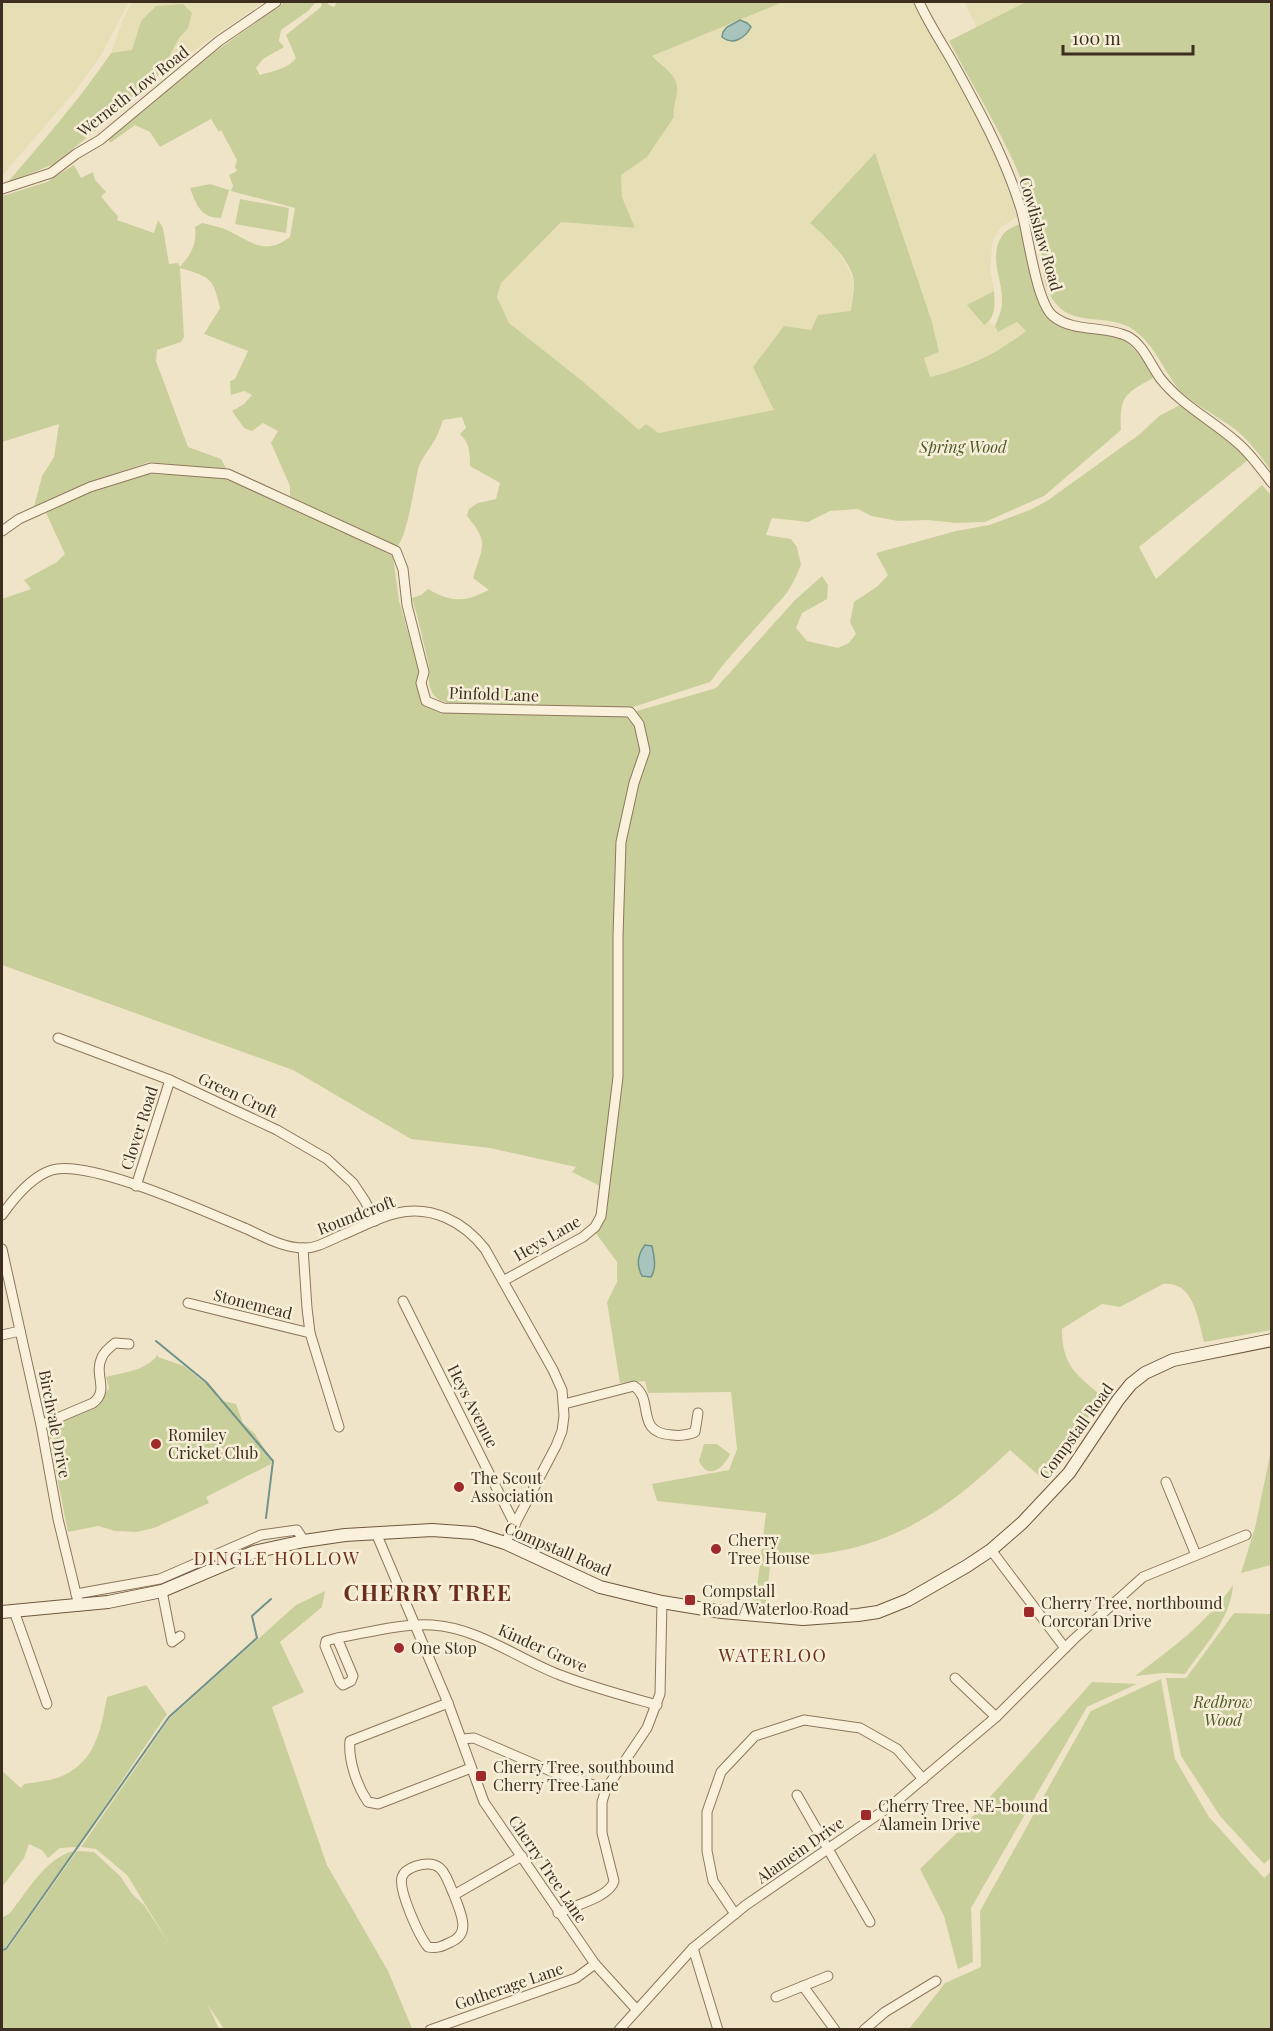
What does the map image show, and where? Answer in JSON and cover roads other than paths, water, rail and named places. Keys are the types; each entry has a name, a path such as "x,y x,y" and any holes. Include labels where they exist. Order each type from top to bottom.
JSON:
{"main road":[{"name":"Compstall Road","path":"8,1611 78,1600 162,1591 254,1552 304,1541 376,1533 450,1531 474,1533 505,1543 600,1587 662,1602 722,1612 803,1619 858,1616 882,1611 908,1600 991,1550 1046,1500 1069,1473 1118,1400 1131,1384 1145,1373 1173,1360 1272,1340"}],"street":[{"name":"Werneth Low Road","path":"2,189 51,173 100,140 219,41 276,2"},
{"name":"Cowlishaw Road","path":"919,2 988,128 1007,171 1021,208 1036,279 1048,310 1054,317 1078,327 1095,328 1127,336 1137,343 1161,379 1187,406 1241,446 1272,483"},
{"name":"Pinfold Lane","path":"2,531 19,519 90,487 151,468 228,474 396,551 403,569 407,605 424,672 422,683 426,700 443,708 630,712 639,724 645,751 634,783 621,842 618,1077 601,1216"},
{"name":"Green Croft","path":"58,1038 170,1080 277,1130 327,1158 353,1183 375,1221"},
{"name":"Clover Road","path":"136,1186 170,1080"},
{"name":"Roundcroft","path":"2,1215 37,1177 52,1170 66,1168 89,1170 174,1199 277,1242 303,1248 322,1244 395,1213 414,1211 433,1214 451,1220 466,1229 479,1242 553,1370 562,1390 564,1404 563,1423 556,1446 505,1543"},
{"name":"Heys Lane","path":"503,1281 583,1236 595,1227 601,1216"},
{"path":"303,1248 310,1333 339,1427"},
{"name":"Birchvale Drive","path":"2,1249 41,1425 58,1519 78,1600"},
{"name":"Heys Avenue","path":"403,1301 514,1525"},
{"name":"Stonemead","path":"188,1303 310,1333"},
{"path":"2,1335 20,1331"},
{"path":"41,1425 99,1398 102,1394 99,1372 102,1356 115,1343 129,1344"},
{"path":"564,1404 634,1386 640,1392 650,1427 659,1434 673,1435 695,1432 698,1413"},
{"path":"1166,1482 1196,1555"},
{"name":"Compstall Road","path":"78,1600 160,1579 261,1535 297,1530 304,1541"},
{"name":"Cherry Tree Lane","path":"376,1533 448,1703 484,1802 595,1964 636,2009"},
{"name":"Alamein Drive","path":"619,2030 693,1948 735,1914 892,1805 996,1717 1065,1648 1143,1577 1246,1535"},
{"path":"991,1550 1065,1648"},
{"path":"162,1591 175,1643"},
{"path":"558,1912 604,1893 613,1886 614,1881 602,1833 602,1802 606,1789 647,1728 657,1705 662,1684 662,1602"},
{"path":"8,1611 47,1704"},
{"name":"Kinder Grove","path":"337,1638 416,1625 432,1625 486,1639 562,1676 657,1705"},
{"path":"337,1638 353,1676 351,1681 343,1685 325,1646 326,1641 337,1638"},
{"path":"956,1678 996,1717"},
{"path":"448,1703 350,1741 349,1752 362,1794 368,1802 378,1804 471,1768"},
{"path":"735,1914 713,1881 706,1851 706,1812 721,1772 755,1736 804,1720 860,1728 897,1749 923,1779"},
{"path":"462,1739 474,1738 553,1772 606,1789"},
{"path":"797,1795 870,1922"},
{"path":"454,1895 522,1856"},
{"path":"428,1862 438,1865 454,1895 464,1931 459,1939 436,1949 428,1947 421,1939 401,1886 402,1876 409,1868 428,1862"},
{"path":"693,1948 718,2030"},
{"name":"Gotherage Lane","path":"430,2030 576,1978 595,1964"},
{"path":"776,1997 828,1976"},
{"path":"864,2030 885,2012 936,1982"},
{"path":"802,1986 835,2030"}],"water":[{"path":"740,20 751,27 745,34 734,41 722,37 727,27"},
{"path":"645,1245 652,1246 654,1254 651,1277 642,1276 638,1264 639,1256"}],"waterway":[{"path":"156,1341 206,1382 273,1461 266,1518"},
{"path":"2,1950 6,1949 169,1717 257,1638 252,1616 271,1599"}],"place":[{"name":"Romiley Cricket Club","path":"156,1444"},
{"name":"The Scout Association","path":"459,1487"},
{"name":"Cherry Tree House","path":"716,1549"},
{"name":"Compstall Road/Waterloo Road","path":"690,1600"},
{"name":"Cherry Tree, northbound Corcoran Drive","path":"1029,1612"},
{"name":"One Stop","path":"399,1648"},
{"name":"Cherry Tree, southbound Cherry Tree Lane","path":"481,1776"},
{"name":"Cherry Tree, NE-bound Alamein Drive","path":"866,1815"}],"district":[{"name":"DINGLE HOLLOW","path":"277,1559"},
{"name":"CHERRY TREE","path":"428,1593"},
{"name":"WATERLOO","path":"773,1656"}],"park label":[{"name":"Spring Wood","path":"963,447"},
{"name":"Redbrow Wood","path":"1223,1711"}]}
